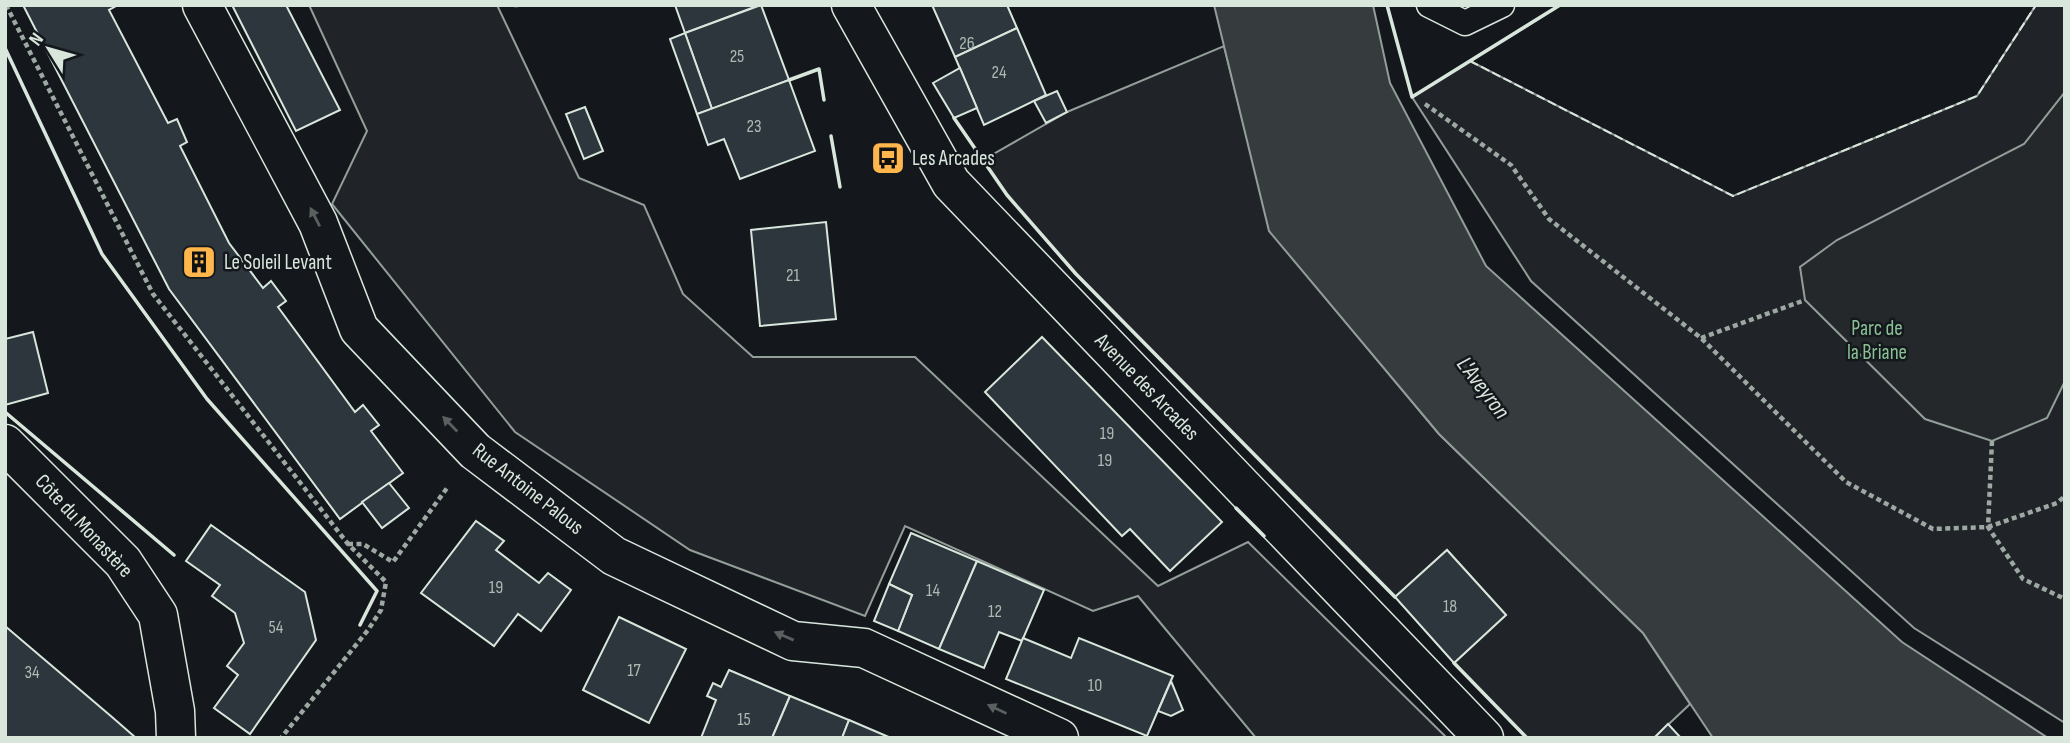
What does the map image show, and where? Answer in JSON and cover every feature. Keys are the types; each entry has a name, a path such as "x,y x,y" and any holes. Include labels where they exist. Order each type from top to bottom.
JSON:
{"street":[{"name":"Rue Antoine Palous","path":"202,5 318,223 359,329 475,451 614,556 793,641 864,648 1059,738"},
{"name":"Avenue des Arcades","path":"852,5 951,183 1485,738"},
{"name":"Côte du Monastère","path":"5,444 123,562 158,615 175,712 176,738"}],"lane":[{"path":"1429,5 1465,23 1502,5"}],"path":[{"path":"6,5 153,294 348,544 386,582 381,610 281,738"},
{"path":"1425,104 1511,165 1549,219 1700,338 1846,482 1933,528 1988,527 2057,503 2065,496"},
{"path":"1700,338 1805,300"},
{"path":"1992,441 1988,527 2023,579 2065,599"},
{"path":"348,544 363,544 393,562 431,509"}],"green space":[{"path":"309,5 497,5 579,178 644,205 683,294 753,357 915,357 1158,586 1248,542 1447,738 1256,738 1138,596 1093,611 905,526 865,616 690,550 515,432 332,204 367,131"},
{"name":"Parc de la Briane","path":"2036,5 2065,5 2065,723 1914,628 1531,281 1412,97 1470,61 1733,196 1977,96"},
{"path":"1224,46 1270,231 1439,434 1643,633 1690,704 1654,738 1527,738 1454,663 1506,615 1447,550 1395,597 1076,274 1007,195 983,160 1067,112"}],"shaded area":[{"path":"2065,92 2065,381 2047,418 1992,441 1925,419 1805,300 1800,267 1837,240 2024,144"}],"water":[{"name":"L'Aveyron","path":"1214,5 1373,5 1390,83 1486,266 1902,642 2048,738 1713,738 1643,633 1439,434 1269,231"}],"building":[{"name":"Le Soleil Levant","path":"23,5 118,5 109,10 168,123 177,119 187,142 180,146 229,243 263,288 271,281 286,301 278,307 355,412 363,405 379,425 371,431 403,473 340,519 169,289"},
{"path":"232,5 286,5 340,110 296,131"},
{"path":"675,5 760,5 685,33"},
{"path":"761,5 789,80 712,109 685,33"},
{"path":"932,5 1007,5 1017,28 955,57"},
{"path":"1017,28 1046,95 984,125 955,57"},
{"path":"685,33 712,109 697,114 670,39"},
{"path":"960,68 977,108 954,118 933,83"},
{"path":"789,80 815,151 740,179 724,139 708,145 697,114"},
{"path":"1057,91 1067,112 1046,123 1034,101"},
{"path":"585,107 603,151 584,159 566,114"},
{"path":"826,222 836,319 760,326 751,230"},
{"path":"33,332 48,393 5,405 5,339"},
{"path":"1042,337 1222,522 1170,571 1130,529 1122,536 985,392"},
{"path":"389,483 409,508 382,528 362,502"},
{"path":"476,521 504,541 496,550 539,583 548,573 571,590 541,631 518,614 494,646 421,593"},
{"path":"211,525 305,592 316,640 250,734 214,708 238,675 227,666 244,643 235,613 212,596 220,585 186,561"},
{"path":"911,533 977,561 939,649 898,631 912,595 889,584"},
{"path":"1447,550 1506,615 1454,663 1395,597"},
{"path":"977,561 1044,590 1022,641 999,632 984,668 939,649"},
{"path":"889,584 912,595 898,631 874,621"},
{"path":"619,617 686,649 649,723 583,690"},
{"path":"5,626 112,717 136,738 5,738"},
{"path":"1023,638 1071,658 1079,638 1173,676 1147,736 1006,679"},
{"path":"729,670 790,696 772,738 701,738 716,700 707,696 713,683 721,687"},
{"path":"1171,681 1183,710 1171,716 1158,711"},
{"path":"790,696 849,720 842,738 772,738"},
{"path":"849,720 891,738 842,738"},
{"path":"1668,724 1681,738 1654,738"}],"fence":[{"path":"1470,61 1733,196 1977,96 2036,5"}],"wall":[{"path":"1387,5 1412,97 1560,5"},
{"path":"5,48 102,254 207,399 377,591 360,625"},
{"path":"789,80 819,69 824,100"},
{"path":"954,118 1007,195 1076,274 1395,597"},
{"path":"831,136 840,187"},
{"path":"5,412 174,555"},
{"path":"1236,508 1264,536"},
{"path":"1454,663 1527,738"}],"place":[{"name":"Les Arcades","path":"888,158"},
{"name":"Le Soleil Levant","path":"199,262"}]}
